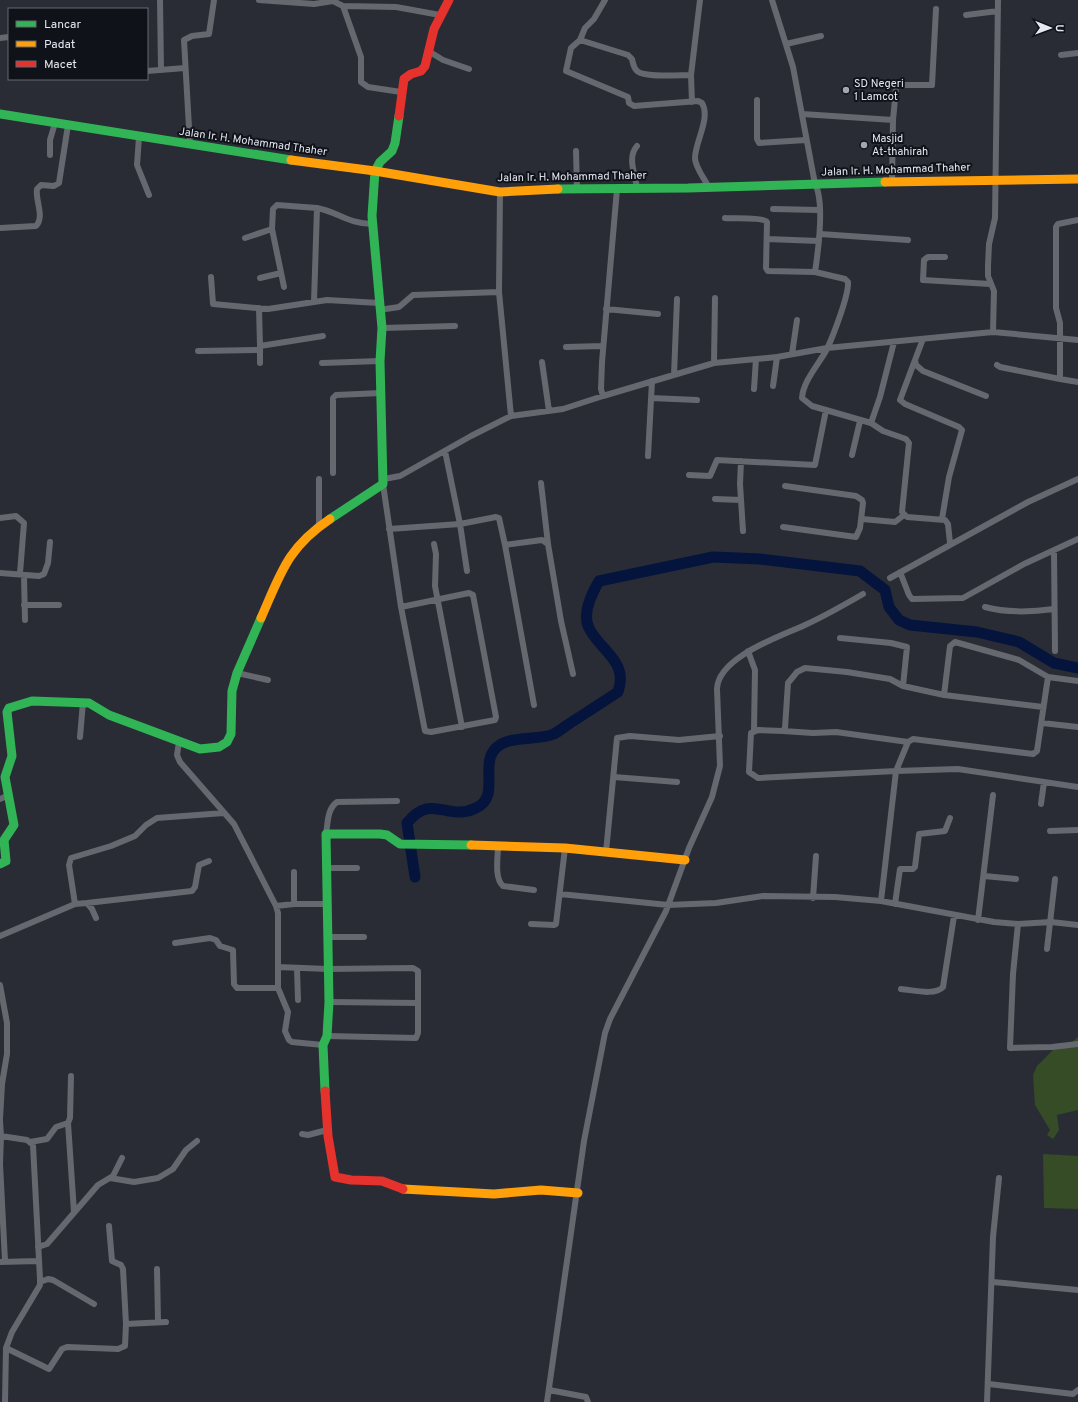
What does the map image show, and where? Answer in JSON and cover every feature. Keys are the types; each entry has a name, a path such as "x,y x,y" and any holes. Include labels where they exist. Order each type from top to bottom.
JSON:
{"street":[{"path":"160,0 160,70"},
{"path":"190,145 189,94 184,40 192,36 209,34 214,0"},
{"path":"259,0 314,4 333,1 343,6 396,7 440,15"},
{"path":"401,607 471,593 475,606 496,717 491,722 431,732 425,731 401,607 389,529 384,482 380,361 382,328 372,224 375,171 380,162 392,151 395,143 404,79 411,74 421,71 425,66 430,52 434,29 449,0"},
{"path":"605,0 594,19 585,28 580,40 571,48 566,68 568,73 628,97 629,103 634,106 698,101 704,106 704,121 695,160 708,186"},
{"path":"692,102 691,75 700,0"},
{"path":"772,0 786,44 802,114 815,184 818,192 820,234 815,272"},
{"path":"993,332 994,291 990,284 988,266 989,244 995,218 998,0"},
{"path":"343,6 361,57 361,82 368,87 401,92"},
{"path":"892,183 893,120 897,86 932,85 936,9"},
{"path":"966,15 998,11"},
{"path":"786,44 821,36"},
{"path":"580,40 628,55 632,59 633,65 638,72 647,74 691,75"},
{"path":"430,52 443,60 469,69"},
{"path":"1061,55 1078,53"},
{"path":"148,71 186,68"},
{"path":"757,100 758,142 806,140"},
{"name":"Jalan Ir. H. Mohammad Thaher","path":"0,114 190,145 375,171 500,192 535,189 617,189 1078,179"},
{"path":"802,114 893,120"},
{"path":"50,155 50,140 55,123"},
{"path":"0,228 36,226 38,224 40,218 37,189 41,185 54,186 59,183 68,125"},
{"path":"139,137 137,165 148,194"},
{"path":"636,188 631,158 632,151 637,146"},
{"path":"576,151 577,189"},
{"path":"603,396 601,389 603,346 617,189"},
{"path":"500,192 499,292 511,416"},
{"path":"284,287 272,229 274,225 273,209 276,205 328,210 343,219 372,224"},
{"path":"314,302 317,208"},
{"path":"773,209 819,210"},
{"path":"725,218 765,220 768,225 767,270 815,272 845,279 848,282 838,320 827,348 806,385 802,398 812,406 871,423 883,431 908,441 902,508 904,515"},
{"path":"1060,379 1060,323 1056,308 1056,227 1058,224 1078,220"},
{"path":"245,238 272,229"},
{"path":"820,234 908,240"},
{"path":"767,239 819,241"},
{"path":"946,257 928,257 924,260 923,280 990,284"},
{"path":"260,278 281,273"},
{"path":"211,277 213,304 268,309 327,300 399,307 413,295 499,292"},
{"path":"714,363 715,298"},
{"path":"674,375 677,299"},
{"path":"259,308 260,362"},
{"path":"606,309 658,314"},
{"path":"792,354 798,320"},
{"path":"382,328 455,326"},
{"path":"0,864 6,861 4,840 14,824 10,795 5,776 12,756 4,710 32,701 83,702 92,704 109,715 155,731 179,742 200,748 213,749 225,744 230,739 232,691 236,673 285,563 300,543 319,526 384,482 400,476 511,416 563,409 714,363 777,357 827,348 993,332 1060,337 1078,340"},
{"path":"198,351 260,348 323,336"},
{"path":"923,339 900,400 905,404 959,427 962,430 949,477 942,519"},
{"path":"871,423 880,397 894,342"},
{"path":"566,347 603,346"},
{"path":"773,386 777,357"},
{"path":"754,388 756,358"},
{"path":"915,360 918,367 923,371 986,396"},
{"path":"322,363 380,361"},
{"path":"542,362 549,411"},
{"path":"997,365 1000,367 1078,382"},
{"path":"648,456 652,381"},
{"path":"334,473 333,398 336,395 381,393"},
{"path":"652,398 696,400"},
{"path":"689,475 710,476 717,460 815,465 826,410"},
{"path":"852,455 860,421"},
{"path":"445,451 460,524 467,571"},
{"path":"741,461 743,531"},
{"path":"318,479 319,526"},
{"path":"890,578 950,543 1028,502 1078,479"},
{"path":"541,483 548,544 561,622 572,674"},
{"path":"782,527 852,537 858,534 862,519 863,503 860,497 784,486"},
{"path":"715,499 741,500"},
{"path":"862,519 895,522 904,515 942,519 947,522 950,543"},
{"path":"0,518 16,516 24,523 22,575 25,620"},
{"path":"389,529 460,524 498,517 506,546 534,706"},
{"path":"900,572 912,599 963,598 1024,564 1078,539"},
{"path":"506,546 542,540 548,544"},
{"path":"0,573 39,576 44,574 47,569 50,542"},
{"path":"434,544 436,560 435,586 462,727"},
{"path":"1054,551 1055,651"},
{"path":"547,1402 566,1260 578,1193 587,1126 604,1033 668,905 718,780 720,766 720,736 718,682 721,676 748,651 832,612 862,594"},
{"path":"24,605 58,605"},
{"path":"985,606 998,610 1036,612 1054,609"},
{"path":"840,638 907,647 903,686"},
{"path":"944,695 950,646 955,642 1019,660 1048,678 1078,681"},
{"path":"748,651 755,670 754,731 751,736 749,772 755,777 958,769 1078,787"},
{"path":"783,731 787,723 788,683 797,672 805,668 847,672 890,679 903,686 944,695 1043,707"},
{"path":"236,673 268,680"},
{"path":"881,901 896,771 908,742 913,739 1033,754 1037,751 1048,678"},
{"path":"80,737 83,702"},
{"path":"1042,723 1078,728"},
{"path":"754,731 813,733 836,732 908,742"},
{"path":"606,852 617,738 620,736 679,740 720,736"},
{"path":"179,742 176,755 180,762 234,824 276,906 278,913 278,988 288,1012 285,1031 289,1040 292,1042 323,1046"},
{"path":"614,777 677,782"},
{"path":"1041,804 1044,782"},
{"path":"0,799 10,795"},
{"path":"978,920 993,795"},
{"path":"397,802 337,802 332,805 329,813 326,834 326,904 329,1002 327,1036 323,1046 322,1058 328,1137 333,1172 336,1178 382,1181 401,1189 494,1194 541,1190 578,1193"},
{"path":"75,904 69,865 71,858 111,846 135,836 146,825 157,818 224,813"},
{"path":"895,904 900,869 913,869 915,867 919,834 945,831 950,818"},
{"path":"1050,831 1078,830"},
{"path":"326,834 387,835 397,843 403,845 565,848 685,860"},
{"path":"498,846 498,877 500,884 503,886 534,890"},
{"path":"531,924 555,925 565,848"},
{"path":"813,898 816,856"},
{"path":"0,936 75,904 192,891 195,887 199,865 209,861"},
{"path":"326,868 358,868"},
{"path":"294,872 294,904"},
{"path":"984,876 1016,879"},
{"path":"1047,949 1055,879"},
{"path":"560,894 668,905 716,903 755,896 813,898 835,897 881,901 978,920 1018,924 1051,922 1078,925"},
{"path":"87,903 92,909 96,918"},
{"path":"276,906 294,904 326,904"},
{"path":"901,988 935,992 943,987 954,916"},
{"path":"1018,924 1013,974 1010,1048 1052,1047 1078,1044"},
{"path":"328,937 364,937"},
{"path":"175,943 210,938 216,940 220,946 233,950 234,984 237,988 278,988"},
{"path":"278,967 328,970 416,969 418,977 418,1033 416,1038 327,1036"},
{"path":"297,969 298,1000"},
{"path":"0,985 7,1023 7,1054 2,1084 0,1120 2,1262 38,1261"},
{"path":"329,1002 418,1003"},
{"path":"71,1076 70,1118 68,1122 74,1212"},
{"path":"30,1142 47,1139 56,1127 68,1122"},
{"path":"302,1134 328,1137"},
{"path":"1,1136 27,1140 33,1145 40,1280 12,1332 6,1348 5,1402"},
{"path":"110,1178 134,1182 158,1178 173,1169 186,1150 197,1141"},
{"path":"38,1247 47,1244 98,1185 110,1178 115,1173 122,1158"},
{"path":"987,1402 993,1282 993,1237 999,1178"},
{"path":"6,1348 49,1369 62,1348 122,1348 125,1346 126,1324 123,1269 121,1266 112,1261 109,1226"},
{"path":"157,1269 158,1321"},
{"path":"40,1280 53,1280 94,1304"},
{"path":"993,1282 1078,1290"},
{"path":"126,1324 158,1321 166,1322"},
{"path":"989,1384 1073,1394 1078,1390"},
{"path":"549,1390 586,1397 588,1402"}],"green space":[{"path":"1078,1037 1078,1110 1057,1115 1059,1130 1053,1139 1047,1135 1050,1130 1035,1105 1033,1075 1037,1066 1056,1047 1072,1042"},
{"path":"1043,1154 1078,1156 1078,1209 1044,1208"}],"waterway":[{"path":"415,877 407,823 416,814 432,808 456,812 476,808 483,803 487,796 489,788 489,763 491,755 496,748 508,741 554,734 618,692 620,672 617,664 594,636 587,622 587,610 599,581 713,557 760,559 860,571 885,590 889,607 899,620 910,625 977,632 1019,642 1054,663 1078,668"}],"traffic: fast":[{"path":"0,114 291,160"},
{"path":"330,519 383,484 380,361 382,328 372,216 375,171 380,162 392,151 395,143 399,116"},
{"path":"558,189 688,188 885,182"},
{"path":"0,864 6,861 4,840 14,825 5,777 12,756 7,712 9,708 32,701 89,703 109,715 200,749 219,747 227,742 231,734 232,691 237,673 261,618"},
{"path":"325,1091 323,1045 327,1036 329,1002 326,834 380,834 387,835 400,844 471,845"}],"traffic: slow":[{"path":"291,160 375,171 500,192 558,189"},
{"path":"885,182 1078,179"},
{"path":"261,618 287,562 304,540 330,519"},
{"path":"471,845 565,848 685,860"},
{"path":"403,1189 494,1194 541,1190 578,1193"}],"traffic: jam":[{"path":"399,116 404,79 411,74 421,71 425,66 434,29 449,0"},
{"path":"325,1091 328,1136 335,1177 351,1180 382,1181 403,1189"}],"place":[{"name":"SD Negeri 1 Lamcot","path":"846,90"},
{"name":"Masjid At-thahirah","path":"864,145"}]}
